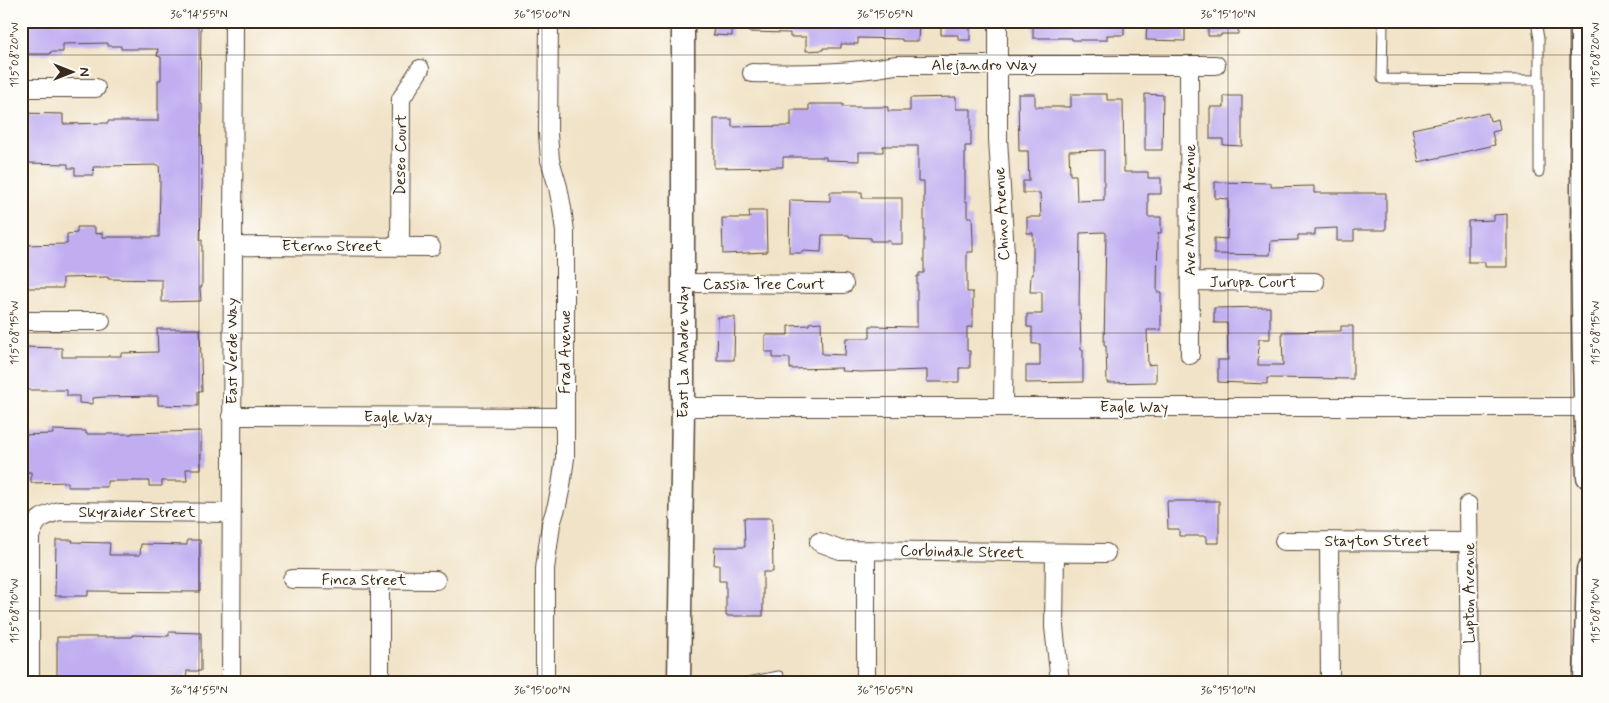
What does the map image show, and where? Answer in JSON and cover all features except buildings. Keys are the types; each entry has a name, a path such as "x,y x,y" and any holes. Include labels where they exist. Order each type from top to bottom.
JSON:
{"street":[{"name":"East Verde Way","path":"231,682 234,21"},
{"name":"Frad Avenue","path":"545,682 545,569 551,524 562,486 565,458 565,232 558,187 550,160 548,143 549,21"},
{"name":"East La Madre Way","path":"680,682 683,407 683,21"},
{"name":"Chino Avenue","path":"998,21 998,139 1006,253 1003,407"},
{"path":"1582,21 1585,218 1584,406 1588,476"},
{"name":"Ave Marina Avenue","path":"1189,65 1190,355"},
{"name":"Alejandro Way","path":"752,73 812,75 896,66 1216,66"},
{"name":"Deseo Court","path":"400,246 401,99 420,69"},
{"path":"21,88 96,88"},
{"name":"Eterno Street","path":"232,246 431,247"},
{"name":"Jurupa Court","path":"1190,282 1315,282"},
{"name":"Cassia Tree Court","path":"683,284 844,284"},
{"path":"21,321 101,321"},
{"name":"Eagle Way","path":"683,407 1584,406"},
{"name":"Eagle Way","path":"231,416 565,417"},
{"name":"Lupton Avenue","path":"1468,505 1470,682"},
{"name":"Skyraider Street","path":"26,598 30,537 35,524 43,517 59,511 231,512"},
{"name":"Stayton Street","path":"1284,541 1469,542"},
{"path":"1329,541 1330,682"},
{"name":"Corbindale Street","path":"819,542 840,550 866,551 1106,553"},
{"path":"866,551 866,682"},
{"path":"1055,553 1054,627 1060,682"},
{"path":"1585,682 1588,570"},
{"name":"Finca Street","path":"292,579 436,580"},
{"path":"380,580 380,682"},
{"path":"26,598 30,682"}],"lane":[{"path":"1383,21 1382,80 1539,80"},
{"path":"1536,21 1539,39 1539,172"},
{"path":"748,682 778,676"}]}
